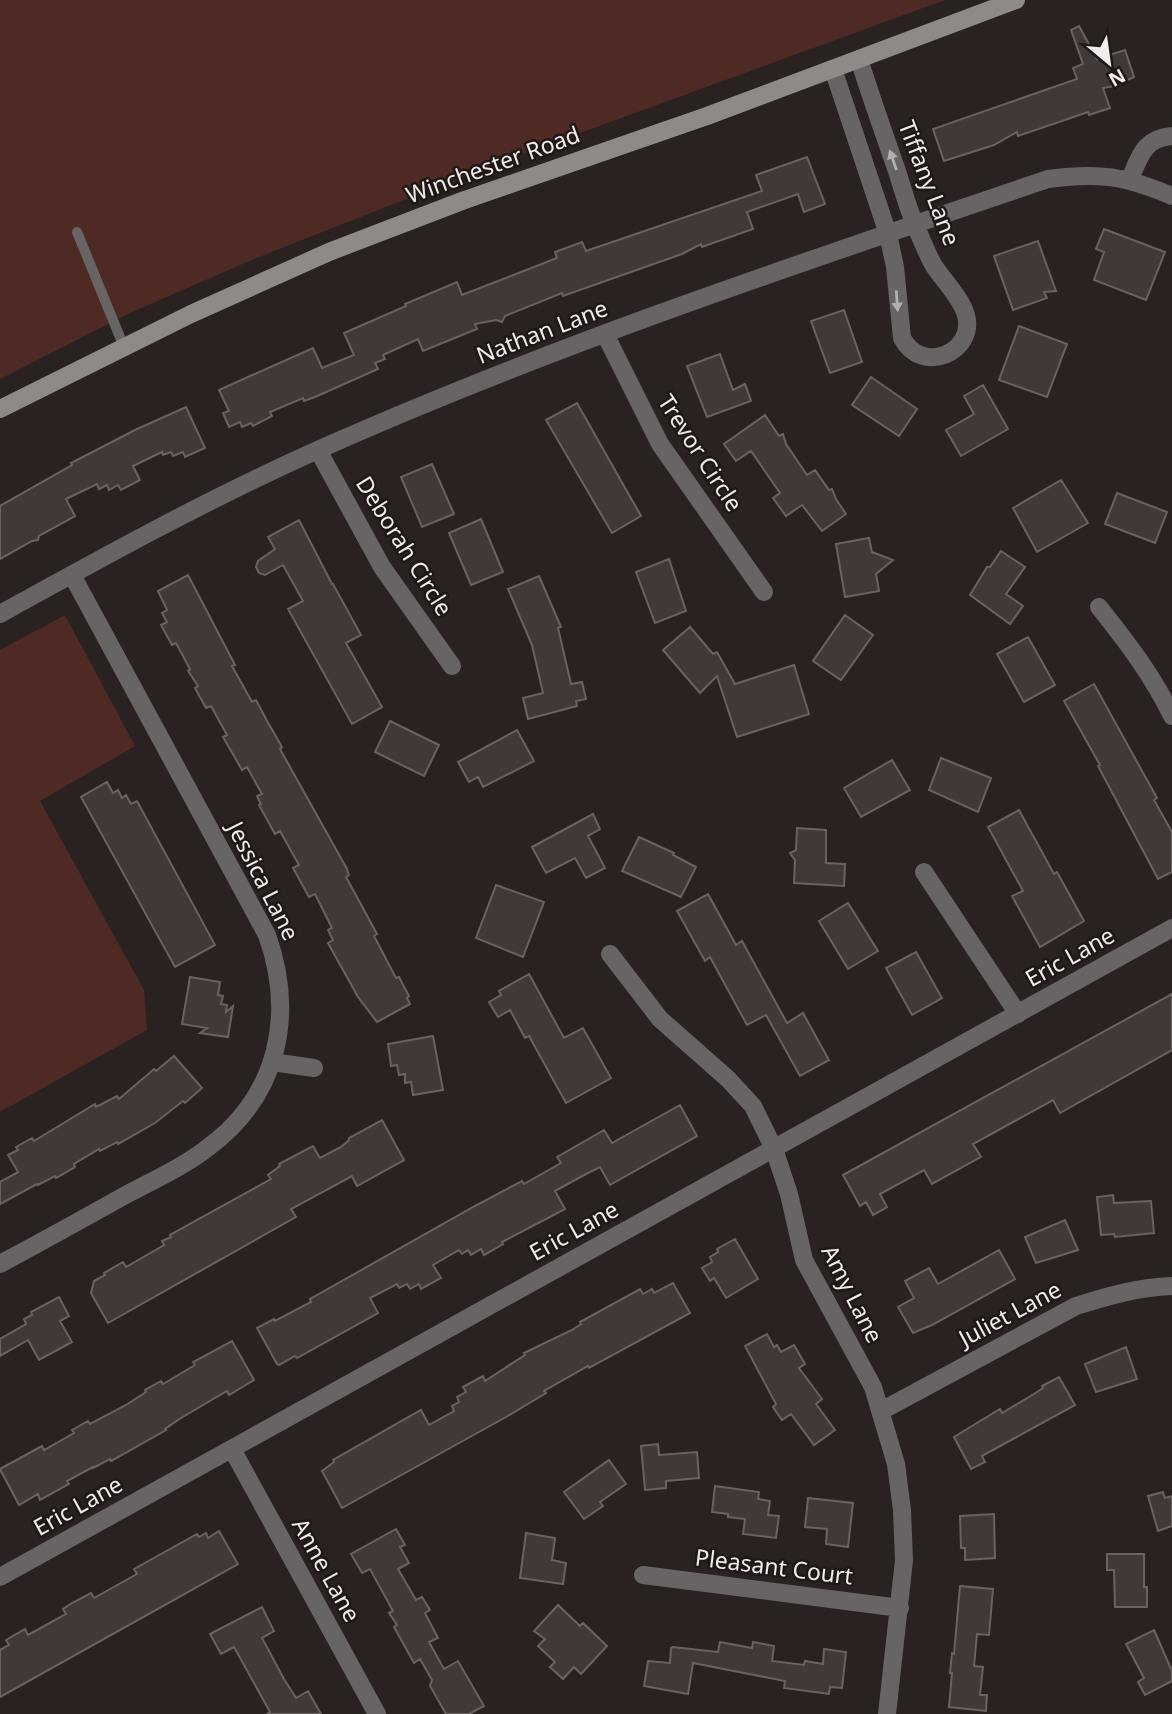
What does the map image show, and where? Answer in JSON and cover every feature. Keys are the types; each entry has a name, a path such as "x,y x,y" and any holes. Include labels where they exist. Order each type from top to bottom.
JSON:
{"main road":[{"name":"Winchester Road","path":"0,408 191,314 341,247 462,201 707,116 1016,0"}],"street":[{"name":"Tiffany Lane","path":"834,69 888,234 895,267 902,338 906,347 925,358 951,352 963,342 968,328 966,313 933,264 915,224 859,59"},
{"path":"1130,179 1145,147 1158,137 1172,136"},
{"name":"Nathan Lane","path":"0,614 159,526 318,450 440,397 605,334 1048,179 1112,175 1130,179 1172,196"},
{"name":"Trevor Circle","path":"605,334 660,444 764,592"},
{"name":"Deborah Circle","path":"318,450 383,567 452,666"},
{"name":"Jessica Lane","path":"0,1264 209,1147 249,1107 265,1081 279,1040 280,983 267,935 72,575"},
{"path":"1099,607 1131,647 1163,695 1172,716"},
{"path":"924,872 1018,1014"},
{"name":"Eric Lane","path":"0,1577 1172,928"},
{"name":"Amy Lane","path":"610,954 660,1019 728,1079 753,1106 774,1149 789,1194 804,1260 873,1387 896,1464 902,1510 904,1560 887,1714"},
{"path":"272,1062 314,1068"},
{"name":"Juliet Lane","path":"881,1411 1076,1306 1153,1286 1172,1286"},
{"name":"Anne Lane","path":"232,1449 377,1714"},
{"name":"Pleasant Court","path":"643,1575 900,1608"}],"lane":[{"path":"77,232 124,346"}],"shaded area":[{"path":"0,0 945,0 495,164 254,259 130,313 0,379"},
{"path":"65,615 135,746 40,801 144,990 147,1030 0,1112 0,650"}],"building":[{"path":"1079,26 1097,59 1125,50 1134,77 1115,86 1103,88 1110,108 1089,115 1088,112 1018,136 1017,132 994,145 944,161 933,129 1077,79 1073,68 1083,64 1071,30"},
{"path":"807,157 825,204 804,212 798,194 747,212 753,229 702,247 701,244 682,254 563,296 562,293 505,316 502,322 496,320 475,324 477,329 423,351 418,339 383,355 385,359 375,363 378,369 315,397 304,401 303,398 270,412 272,416 253,426 251,423 242,427 240,422 229,427 223,413 229,411 219,390 313,348 322,368 354,355 344,333 406,306 405,304 457,282 462,295 557,258 555,252 582,242 586,251 762,191 756,175"},
{"path":"1104,229 1165,252 1146,300 1094,280 1104,252 1096,249"},
{"path":"1038,241 1056,291 1044,292 1047,298 1013,310 994,256"},
{"path":"844,310 862,362 830,373 811,321"},
{"path":"1019,326 1067,344 1047,397 999,380"},
{"path":"720,354 733,390 745,384 751,401 707,417 687,366"},
{"path":"871,377 917,409 899,436 852,405"},
{"path":"983,385 1008,429 961,456 946,430 974,414 964,396"},
{"path":"577,403 641,516 612,533 546,420"},
{"path":"186,407 205,448 185,457 183,452 173,456 171,452 163,455 162,452 133,466 140,480 121,490 118,485 109,490 107,485 99,489 97,484 66,499 75,516 39,536 38,540 0,559 0,506 72,465 71,463"},
{"path":"765,415 779,436 783,434 786,444 807,475 815,470 829,490 832,489 846,514 822,531 802,505 786,516 773,498 780,493 751,451 736,461 724,444"},
{"path":"432,464 454,514 422,527 401,477"},
{"path":"1061,480 1088,523 1037,552 1013,508"},
{"path":"1117,493 1167,512 1155,543 1105,524"},
{"path":"481,519 503,572 471,585 449,533"},
{"path":"299,520 361,635 346,643 382,707 352,724 288,609 303,601 283,565 265,575 259,573 256,567 258,561 275,549 268,537"},
{"path":"869,538 872,552 893,560 876,574 879,591 845,597 836,544"},
{"path":"1001,551 1025,567 1006,594 1023,606 1010,624 970,595 987,567 990,567"},
{"path":"669,559 686,611 655,623 636,572"},
{"path":"188,575 235,665 232,666 252,702 256,700 347,869 349,875 346,877 377,934 374,936 396,978 399,977 409,996 407,998 410,1004 377,1022 358,997 328,943 333,940 328,930 332,928 315,894 309,897 293,868 299,865 280,831 275,834 259,805 261,804 257,796 262,794 247,767 242,770 223,737 227,735 211,706 206,708 195,688 198,686 176,643 172,645 161,625 167,622 162,613 167,610 158,591"},
{"path":"539,576 561,627 558,628 571,684 582,682 586,699 576,701 577,706 528,719 523,698 543,693 532,645 508,589"},
{"path":"845,615 873,635 841,680 813,661"},
{"path":"690,627 713,654 717,652 735,684 794,665 809,714 737,737 717,676 700,693 663,650"},
{"path":"1028,637 1055,685 1024,702 997,654"},
{"path":"1094,684 1157,798 1154,800 1172,832 1172,872 1158,879 1064,701"},
{"path":"390,721 439,745 424,776 375,752"},
{"path":"517,730 534,761 483,787 478,777 469,782 458,762"},
{"path":"941,758 991,778 978,812 929,790"},
{"path":"892,760 910,790 861,817 844,788"},
{"path":"107,782 113,793 118,790 122,798 126,795 131,804 137,801 215,945 175,967 81,797"},
{"path":"1019,810 1054,874 1057,872 1084,921 1040,947 1012,896 1023,891 988,827"},
{"path":"593,814 600,829 588,836 605,868 586,878 575,858 546,873 532,847"},
{"path":"797,828 826,830 826,863 845,864 844,886 794,883 795,860 790,853 796,850"},
{"path":"639,837 674,853 673,855 696,867 681,897 622,871"},
{"path":"496,885 544,902 523,957 476,938"},
{"path":"708,894 736,945 742,941 787,1023 803,1013 829,1060 800,1076 766,1015 747,1025 710,957 705,961 677,911"},
{"path":"848,903 878,951 848,969 819,921"},
{"path":"916,952 942,998 912,1015 886,968"},
{"path":"529,974 564,1038 583,1028 611,1078 566,1103 529,1036 525,1038 510,1010 498,1017 489,1002 501,995 499,991"},
{"path":"190,977 220,982 218,995 223,996 221,1004 227,1005 226,1012 233,1006 228,1037 200,1033 207,1028 182,1024"},
{"path":"1172,994 1172,1050 1060,1113 1053,1100 973,1144 981,1157 932,1184 924,1170 880,1194 887,1207 873,1215 866,1202 860,1206 843,1175"},
{"path":"433,1036 443,1090 413,1095 411,1082 405,1083 405,1074 399,1075 397,1065 391,1066 388,1044"},
{"path":"174,1056 202,1088 185,1103 183,1101 155,1123 118,1144 117,1142 100,1151 99,1149 56,1178 55,1176 37,1184 0,1204 0,1182 18,1172 8,1155 18,1150 16,1147 32,1138 34,1141 95,1104 96,1107 117,1096 119,1099"},
{"path":"680,1105 697,1136 610,1185 600,1167 586,1174 555,1191 565,1209 502,1242 503,1244 484,1255 481,1249 471,1255 468,1250 462,1254 459,1250 433,1265 441,1278 421,1289 419,1284 410,1289 407,1284 399,1288 397,1284 370,1298 378,1313 297,1358 295,1356 277,1364 257,1328 311,1302 310,1299 475,1206 522,1181 524,1184 561,1163 557,1157 604,1130 612,1143"},
{"path":"382,1120 404,1160 357,1186 352,1176 291,1209 296,1217 108,1323 91,1293 94,1281 105,1275 104,1273 123,1262 126,1267 164,1245 162,1241 171,1237 170,1235 271,1179 268,1175 280,1166 279,1164 313,1146 320,1158"},
{"path":"1113,1195 1114,1203 1151,1201 1154,1233 1115,1237 1114,1234 1101,1235 1097,1197"},
{"path":"1065,1220 1078,1250 1036,1263 1025,1237"},
{"path":"735,1239 758,1279 726,1298 714,1278 710,1281 702,1268 712,1262 710,1257 718,1252 717,1249"},
{"path":"999,1250 1015,1279 913,1333 898,1307 914,1298 905,1281 929,1268 938,1284"},
{"path":"673,1283 690,1313 589,1368 588,1366 506,1417 342,1508 322,1471 334,1462 333,1460 421,1410 429,1425 454,1411 452,1406 459,1402 457,1397 466,1392 463,1387 483,1376 485,1381 525,1355 524,1353 572,1330 581,1324 580,1322 640,1289 643,1294 652,1289 654,1293"},
{"path":"59,1297 69,1316 60,1321 72,1342 39,1360 28,1340 0,1356 0,1339 26,1324 24,1319 32,1315 31,1312"},
{"path":"767,1334 774,1347 777,1345 781,1352 794,1345 805,1364 799,1368 822,1399 816,1404 835,1430 814,1445 791,1414 782,1420 773,1407 776,1404 745,1346"},
{"path":"232,1341 254,1380 229,1395 227,1391 166,1430 111,1461 110,1459 67,1481 69,1484 40,1500 38,1494 19,1505 0,1469 42,1446 44,1450 74,1433 72,1430 88,1421 90,1424 126,1405 146,1392 145,1390 161,1381 163,1384 195,1365 193,1362"},
{"path":"1126,1347 1137,1379 1096,1392 1085,1364"},
{"path":"1059,1377 1075,1405 982,1456 985,1462 971,1469 954,1437 1000,1409 1002,1413"},
{"path":"658,1444 659,1455 697,1452 699,1478 666,1481 666,1488 645,1490 641,1446"},
{"path":"609,1460 626,1484 600,1502 603,1506 584,1519 564,1492"},
{"path":"715,1486 759,1492 758,1499 770,1501 768,1515 779,1516 776,1538 743,1534 745,1519 712,1512"},
{"path":"1163,1492 1165,1498 1172,1496 1172,1526 1158,1531 1148,1496"},
{"path":"808,1498 853,1503 848,1547 826,1544 827,1529 805,1527"},
{"path":"994,1514 995,1558 965,1560 965,1548 961,1548 960,1516"},
{"path":"396,1529 405,1545 400,1547 409,1563 398,1569 416,1600 422,1597 430,1610 425,1613 438,1638 429,1642 444,1669 458,1661 484,1706 469,1714 446,1714 430,1686 432,1680 420,1659 414,1663 394,1627 397,1625 389,1613 393,1611 370,1569 362,1573 351,1554"},
{"path":"219,1531 238,1564 0,1697 0,1650 9,1645 6,1640 25,1629 28,1635 66,1614 63,1609 72,1603 91,1593 94,1598 137,1574 134,1569 197,1534 199,1537 206,1533 208,1538"},
{"path":"526,1533 555,1538 552,1560 566,1563 563,1584 520,1578"},
{"path":"1107,1554 1144,1554 1147,1607 1115,1607 1114,1570 1107,1570"},
{"path":"960,1586 993,1589 989,1635 977,1634 974,1666 983,1667 980,1695 987,1695 986,1711 949,1707"},
{"path":"558,1605 580,1626 583,1623 607,1646 581,1674 574,1667 563,1679 550,1667 555,1662 538,1646 545,1639 534,1631"},
{"path":"262,1607 274,1631 262,1638 284,1679 296,1698 308,1691 321,1714 267,1714 270,1712 234,1647 221,1654 210,1634"},
{"path":"1154,1630 1172,1671 1172,1681 1145,1695 1138,1682 1144,1678 1126,1644"},
{"path":"720,1642 752,1648 753,1642 774,1646 772,1661 804,1665 805,1661 823,1664 824,1649 846,1652 842,1688 830,1687 829,1694 784,1688 785,1681 693,1663 688,1694 644,1686 648,1661 670,1663 673,1647 718,1652"}]}
